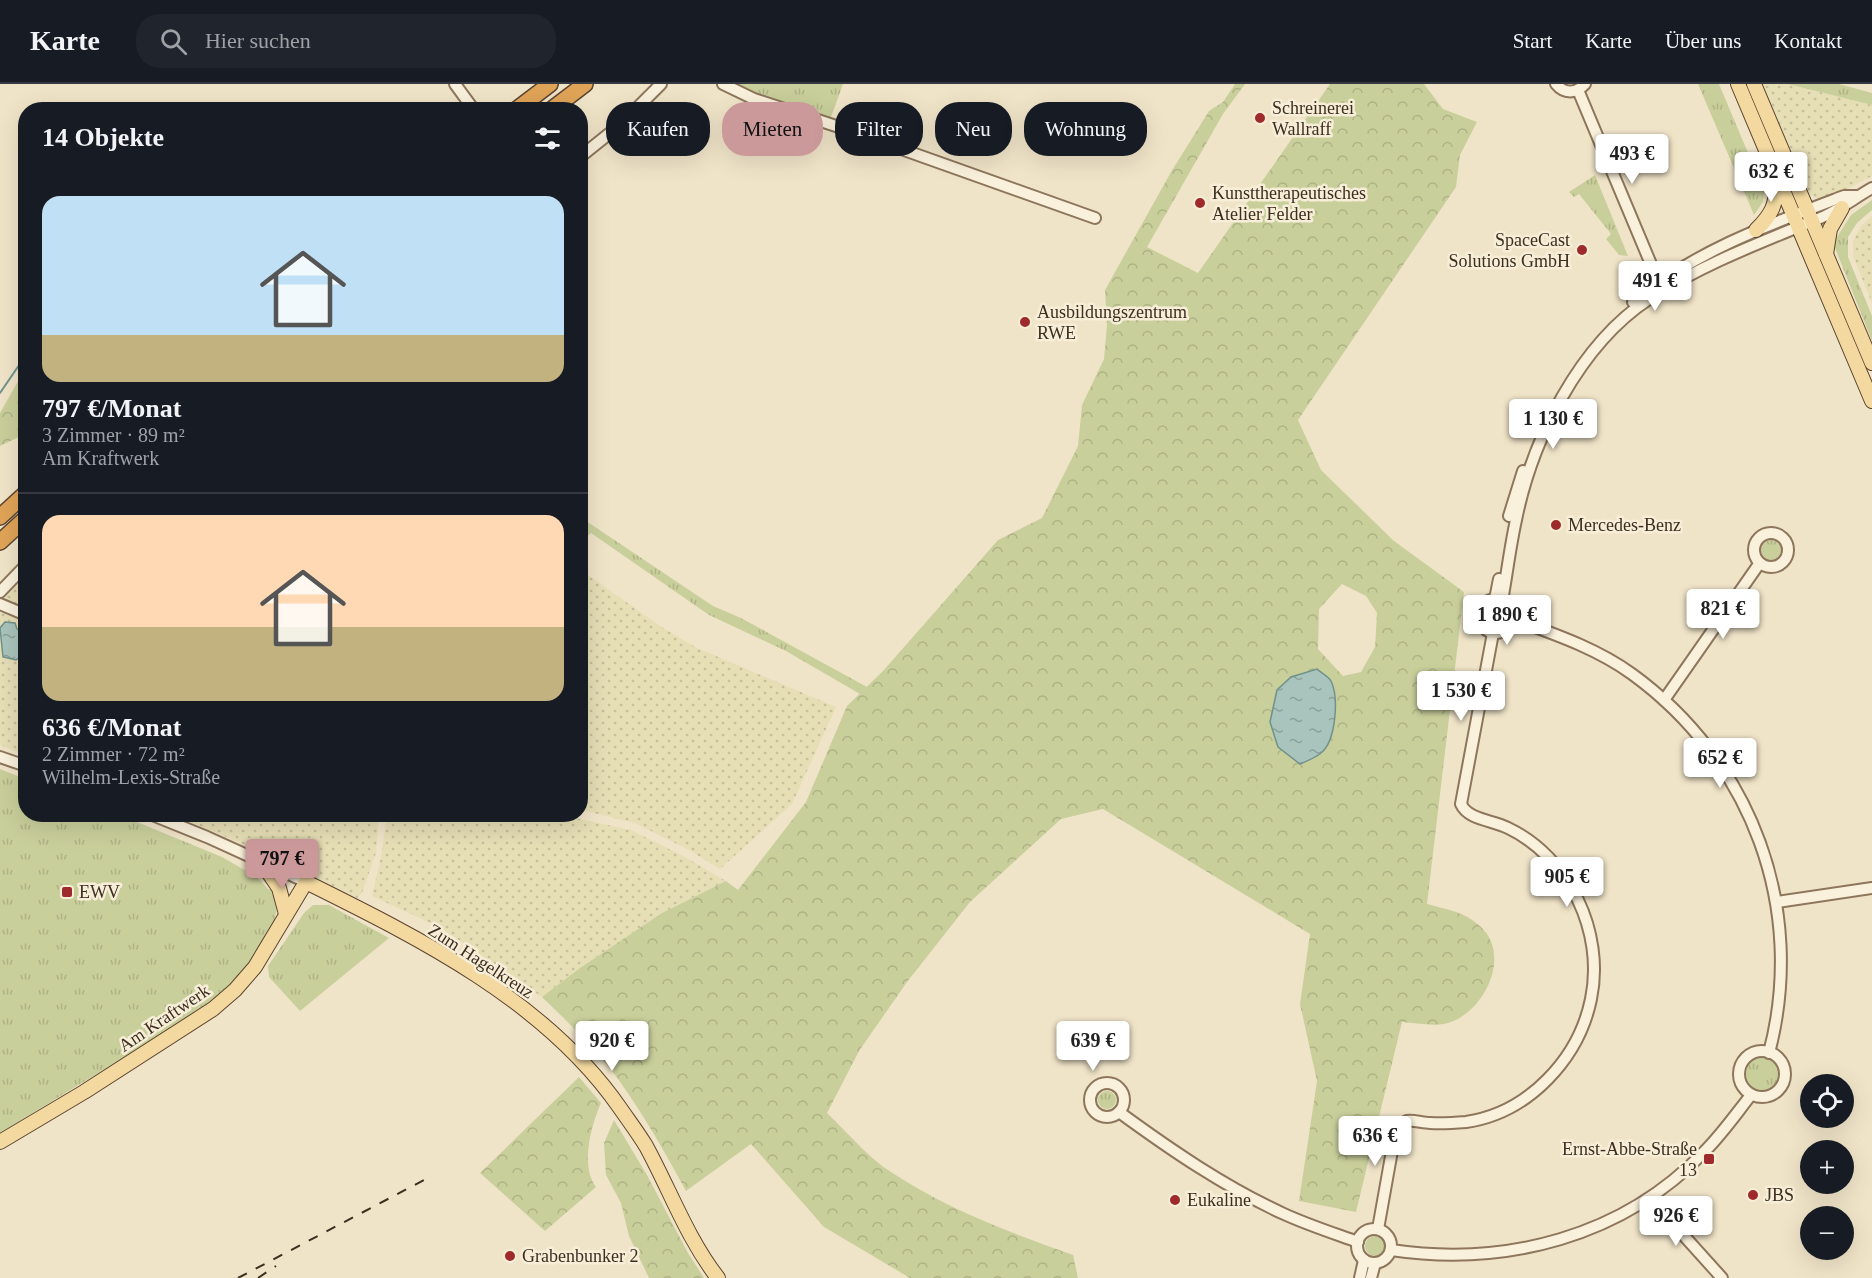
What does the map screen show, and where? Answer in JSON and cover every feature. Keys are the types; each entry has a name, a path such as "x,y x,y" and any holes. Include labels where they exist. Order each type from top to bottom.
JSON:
{"highway":[{"path":"526,102 550,84"},
{"path":"561,102 585,84"},
{"path":"0,517 18,500"},
{"path":"0,542 18,525"}],"main road":[{"path":"1738,84 1872,400"},
{"path":"1754,84 1872,363"},
{"path":"1756,230 1767,219 1775,205 1778,180"},
{"path":"1826,254 1830,229 1842,208"},
{"path":"260,860 279,888 286,914"},
{"name":"Am Kraftwerk","path":"0,1142 84,1092 213,1009 255,968 306,882"},
{"name":"Zum Hagelkreuz","path":"306,882 459,964 510,997 558,1037 603,1086 645,1146 684,1224 718,1278"}],"street":[{"path":"455,84 468,102"},
{"path":"588,150 620,125 661,84"},
{"path":"723,84 754,99 1095,218"},
{"path":"1556,84 1567,92 1581,87 1660,286"},
{"path":"1499,600 1526,483 1549,422 1581,367 1604,340 1685,265 1756,230 1842,208 1872,188"},
{"path":"1810,215 1844,195 1857,196"},
{"path":"1660,286 1725,257 1795,220"},
{"path":"1664,700 1759,564"},
{"path":"0,592 18,573"},
{"path":"1499,600 1510,607 1513,619 1507,629 1493,633 1488,632 1480,624 1479,613 1485,603 1499,600"},
{"path":"0,604 18,612"},
{"path":"1513,619 1592,650 1632,674 1664,700 1705,743 1732,781 1760,840 1777,902 1781,964 1778,1008 1769,1053"},
{"path":"1378,1229 1395,1134 1399,1127 1410,1121 1451,1124 1470,1121 1494,1114 1516,1103 1540,1086 1566,1058 1579,1036 1588,1016 1594,986 1594,957 1590,929 1581,904 1568,881 1550,858 1530,841 1509,828 1470,815 1461,804 1493,633"},
{"path":"0,757 18,763"},
{"name":"Zum Hagelkreuz","path":"169,822 306,882"},
{"path":"1777,902 1872,888"},
{"path":"1756,1053 1769,1053 1775,1056 1784,1067 1784,1080 1777,1092 1764,1097 1751,1095 1742,1084 1740,1071 1742,1065 1745,1059 1756,1053"},
{"path":"1391,1250 1447,1255 1519,1250 1563,1239 1594,1227 1650,1198 1704,1152 1751,1095"},
{"path":"1119,1112 1172,1150 1258,1202 1358,1242"},
{"path":"1650,1198 1722,1278"},
{"path":"1378,1229 1388,1235 1391,1250 1385,1259 1370,1261 1359,1254 1358,1242 1363,1233 1378,1229"},
{"path":"1360,1278 1370,1261"},
{"path":"1370,1261 1371,1278"}],"shaded area":[{"path":"1760,84 1788,84 1872,105 1872,176 1834,196 1817,198 1808,194"},
{"path":"1872,216 1872,303 1853,256 1853,241 1861,226"},
{"path":"588,575 660,626 697,648 836,707 792,804 720,869 689,850 635,823 588,812"},
{"path":"18,579 18,608 8,603 4,594"},
{"path":"4,611 18,617 18,752 0,745 0,613"},
{"path":"588,821 631,830 726,881 662,913 580,968 542,997 439,927 372,896 386,822"},
{"path":"190,822 378,822 376,853 362,893 357,898 273,857"}],"green space":[{"path":"736,84 843,84 830,120 823,118 823,102 777,102 756,95"},
{"path":"1235,84 1245,84 1223,114 1147,247 1198,273 1330,84 1424,84 1443,109 1477,122 1460,155 1456,187 1298,420 1321,470 1394,541 1464,592 1427,904 1462,914 1481,927 1490,939 1494,954 1493,969 1489,984 1481,998 1458,1019 1439,1025 1402,1022 1356,1212 1299,1201 1317,1081 1300,1004 1310,934 1103,809 1061,819 970,902 907,982 859,1051 827,1113 873,1158 909,1184 954,1208 1073,1255 1078,1278 910,1278 824,1227 751,1144 686,1191 654,1134 618,1079 591,1046 542,997 580,968 662,913 726,881 738,890 806,802 847,706 883,671 998,540 1042,518 1078,446 1082,405 1104,359 1107,325 1105,290 1171,172 1209,111 1223,102","holes":["1342,584 1366,596 1377,613 1375,647 1361,672 1343,676 1318,649 1319,609"]},
{"path":"1698,84 1719,84 1764,191 1763,202 1754,215"},
{"path":"1788,84 1839,84 1872,93 1872,105"},
{"path":"1595,175 1628,256 1619,255 1606,239 1611,234 1579,194 1574,197 1569,192"},
{"path":"1872,200 1872,210 1857,223 1848,237 1848,257 1872,316 1872,341 1833,243 1851,215"},
{"path":"18,381 18,437 0,446 0,413"},
{"path":"588,522 713,606 741,618 867,687 860,694 786,651 709,615 591,533 588,536"},
{"path":"1771,540 1778,543 1781,550 1778,557 1771,560 1764,557 1761,550 1764,543"},
{"path":"1492,607 1500,607 1505,612 1503,623 1492,625 1487,620 1487,612"},
{"path":"0,769 18,776 18,822 137,822 222,857 257,877 268,889 275,891 277,905 274,921 267,937 246,968 211,1004 0,1133"},
{"path":"313,905 329,905 389,938 300,1011 269,977 268,966 304,913"},
{"path":"1763,1057 1775,1062 1780,1074 1775,1086 1763,1091 1751,1086 1746,1074 1751,1062"},
{"path":"579,1077 601,1103 591,1134 588,1157 591,1178 596,1187 545,1231 480,1173"},
{"path":"1107,1091 1113,1094 1116,1100 1113,1106 1107,1109 1101,1106 1098,1100 1101,1094"},
{"path":"614,1120 704,1278 649,1278 629,1236 621,1203 606,1175 604,1143"},
{"path":"1375,1236 1382,1239 1385,1246 1382,1253 1375,1256 1368,1253 1365,1246 1368,1239"}],"water":[{"path":"5,622 15,623 18,629 18,658 16,660 3,657 0,628"},
{"path":"1317,669 1331,681 1335,698 1335,719 1326,747 1314,758 1300,764 1278,747 1270,722 1277,690 1291,677"}],"waterway":[{"path":"0,393 18,367"}],"railway":[{"path":"238,1278 424,1180"},
{"path":"258,1278 276,1266"}],"place":[{"name":"Schreinerei Wallraff","path":"1260,118"},
{"name":"Kunsttherapeutisches Atelier Felder","path":"1200,203"},
{"name":"SpaceCast Solutions GmbH","path":"1582,250"},
{"name":"Ausbildungszentrum RWE","path":"1025,322"},
{"name":"Mercedes-Benz","path":"1556,525"},
{"name":"EWV","path":"67,892"},
{"name":"Ernst-Abbe-Straße 13","path":"1709,1159"},
{"name":"JBS","path":"1753,1195"},
{"name":"Eukaline","path":"1175,1200"},
{"name":"Grabenbunker 2","path":"510,1256"}]}
